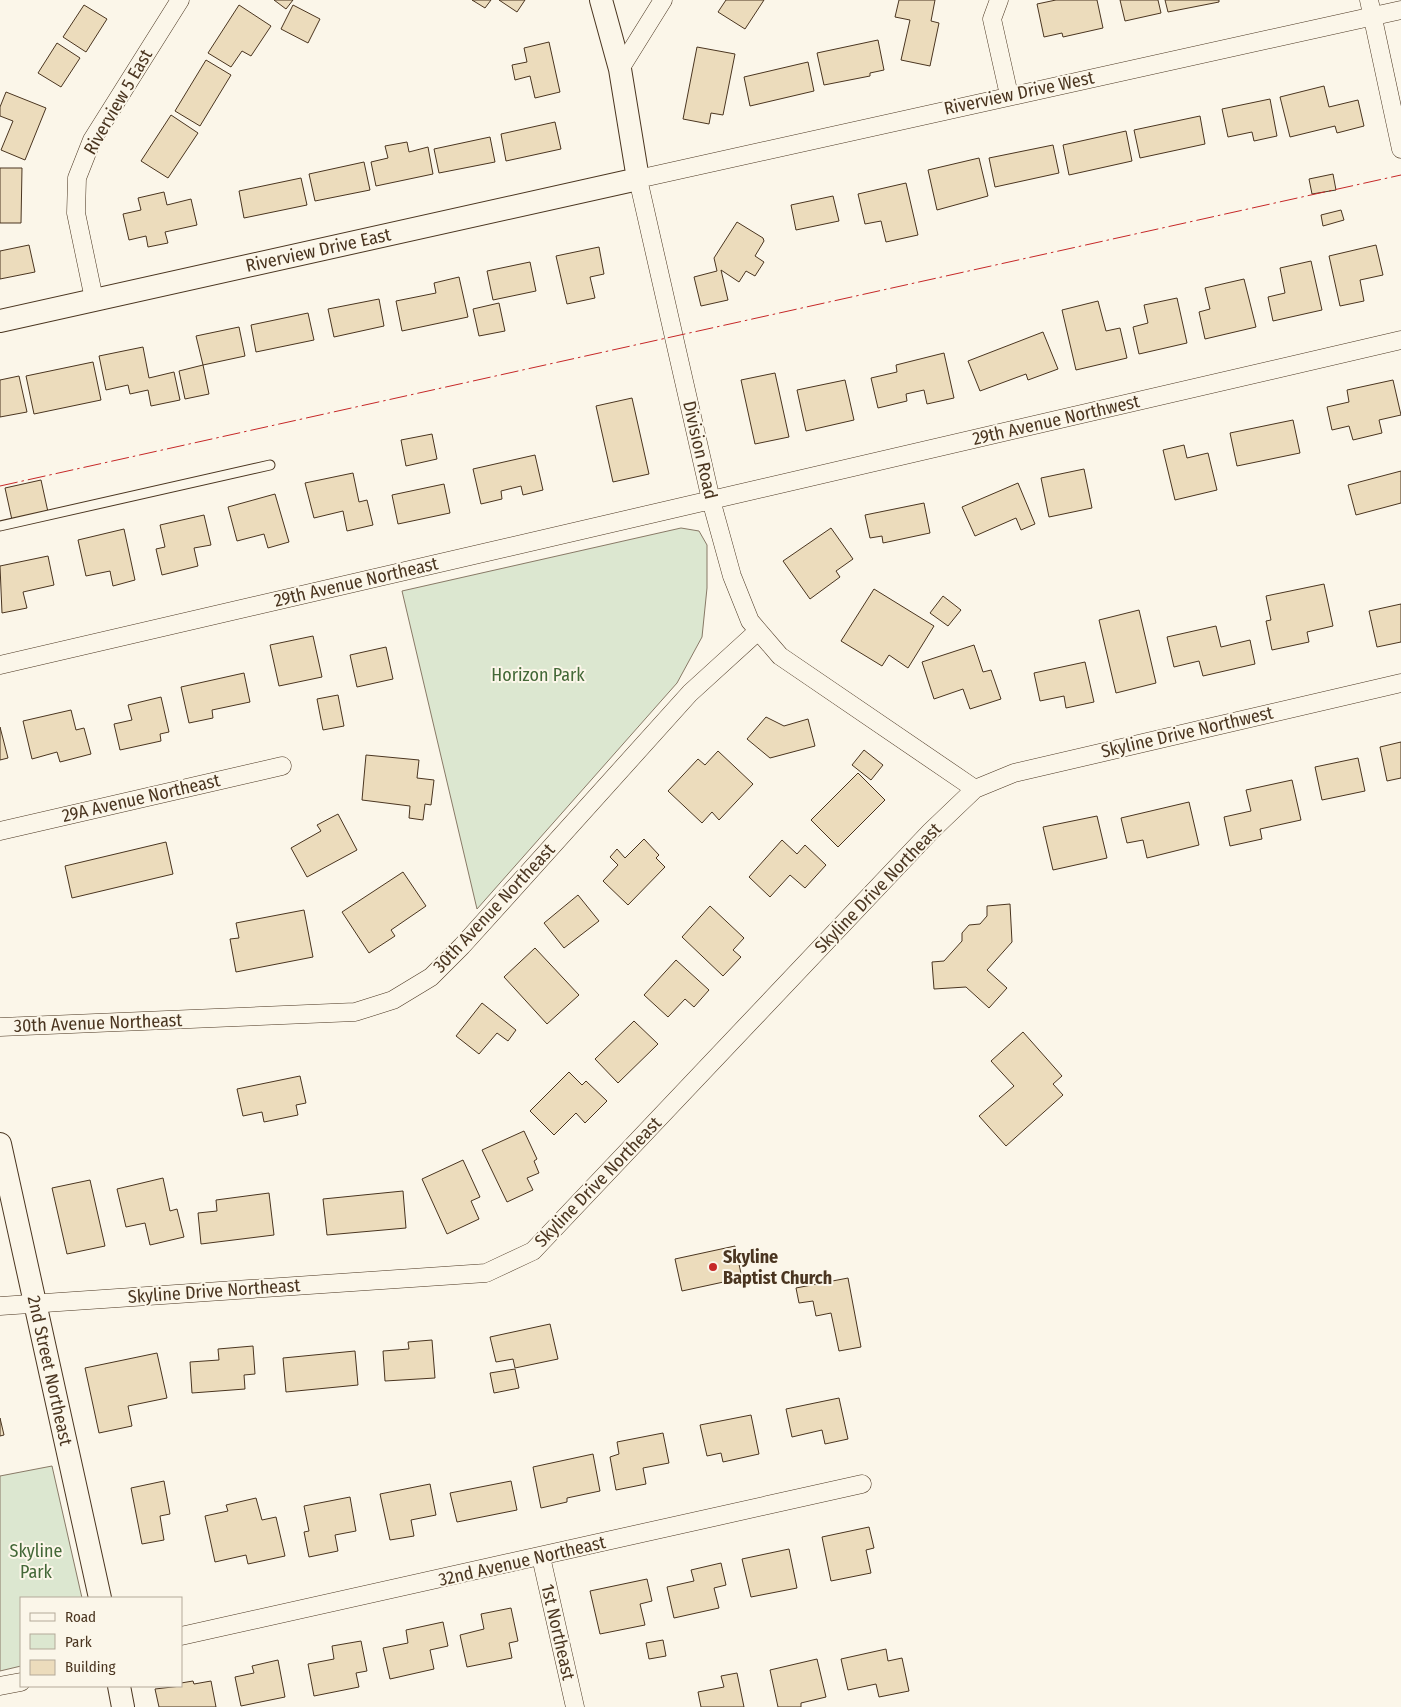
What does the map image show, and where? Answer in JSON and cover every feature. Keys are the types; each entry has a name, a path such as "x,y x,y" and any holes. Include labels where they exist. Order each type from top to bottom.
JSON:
{"street":[{"name":"Riverview 5 East","path":"94,299 76,213 78,178 92,140 180,0"},
{"name":"Division Road","path":"601,0 620,69 638,179 712,500 732,576 750,621 780,656 975,789"},
{"path":"620,69 663,0"},
{"path":"999,0 992,19 1009,95"},
{"path":"1370,8 1401,149"},
{"name":"Riverview Drive West","path":"638,179 1009,95 1370,8 1401,10"},
{"name":"Riverview Drive East","path":"0,321 638,179"},
{"name":"29th Avenue Northwest","path":"712,500 1401,340"},
{"name":"29th Avenue Northeast","path":"0,665 712,500"},
{"name":"30th Avenue Northeast","path":"0,1027 354,1012 393,1000 431,977 462,946 690,693 758,631"},
{"name":"Skyline Drive Northwest","path":"975,789 1014,773 1077,757 1401,683"},
{"name":"29A Avenue Northeast","path":"0,831 282,766"},
{"name":"Skyline Drive Northeast","path":"0,1306 486,1272 533,1251 931,831 975,789"},
{"name":"2nd Street Northeast","path":"0,1144 100,1597"},
{"name":"32nd Avenue Northeast","path":"182,1636 862,1484"},
{"name":"1st Northeast","path":"541,1557 575,1707"},
{"path":"0,1686 20,1682"},
{"path":"119,1687 123,1707"}],"lane":[{"path":"0,526 270,465"}],"green space":[{"name":"Horizon Park","path":"681,528 699,531 707,545 707,588 702,637 677,683 477,909 402,591"},
{"name":"Skyline Park","path":"52,1466 82,1597 20,1597 20,1666 0,1671 0,1476"}],"building":[{"path":"274,0 293,0 286,9"},
{"path":"472,0 491,0 485,8"},
{"path":"499,0 525,0 517,12"},
{"path":"726,0 764,0 745,29 718,12"},
{"path":"899,0 935,0 931,21 939,23 930,66 901,60 910,20 895,17"},
{"path":"1056,0 1097,0 1103,28 1063,37 1062,33 1044,37 1037,4"},
{"path":"1120,0 1158,0 1161,13 1125,21"},
{"path":"1165,0 1219,0 1219,2 1168,12"},
{"path":"84,5 107,19 86,52 63,37"},
{"path":"239,5 271,26 251,56 242,51 231,67 208,53"},
{"path":"293,5 320,19 308,43 281,29"},
{"path":"878,40 884,70 870,73 870,76 824,85 817,53"},
{"path":"549,42 560,92 535,98 530,76 515,80 512,65 527,62 524,48"},
{"path":"57,43 80,58 61,87 38,73"},
{"path":"697,47 735,54 723,115 711,113 709,124 683,119"},
{"path":"206,60 231,75 200,126 175,111"},
{"path":"808,62 814,91 750,106 744,77"},
{"path":"1324,86 1329,107 1358,100 1364,126 1337,133 1335,126 1290,137 1280,97"},
{"path":"6,92 46,108 25,160 1,150 13,121 0,116 0,107"},
{"path":"1270,99 1277,136 1254,141 1252,132 1228,137 1222,109"},
{"path":"171,115 198,133 168,178 141,161"},
{"path":"1200,116 1205,144 1140,158 1134,130"},
{"path":"555,122 561,149 506,161 501,134"},
{"path":"1126,131 1132,161 1069,175 1063,145"},
{"path":"490,137 495,162 439,173 434,149"},
{"path":"407,142 409,152 428,147 433,174 376,186 371,162 388,158 385,146"},
{"path":"1053,145 1059,173 995,187 989,158"},
{"path":"979,158 988,196 937,210 928,170"},
{"path":"364,162 370,190 315,201 309,174"},
{"path":"0,168 22,168 21,223 0,223"},
{"path":"1333,174 1336,190 1312,194 1309,179"},
{"path":"301,178 307,205 244,218 239,191"},
{"path":"906,183 918,235 886,242 881,221 865,224 858,194"},
{"path":"164,192 167,205 191,199 197,225 165,232 168,243 148,247 146,236 129,240 123,214 141,210 138,198"},
{"path":"833,196 839,221 796,230 791,205"},
{"path":"1341,210 1344,220 1323,226 1321,215"},
{"path":"737,222 763,238 764,241 755,256 764,262 755,276 746,271 739,282 721,270 728,300 701,306 694,277 717,271 714,258"},
{"path":"29,245 35,272 0,279 0,251"},
{"path":"1376,245 1383,275 1360,280 1364,301 1340,306 1329,256"},
{"path":"599,247 604,274 590,277 595,298 567,304 556,256"},
{"path":"1311,261 1322,310 1273,321 1268,297 1285,293 1280,268"},
{"path":"530,262 536,291 493,300 487,271"},
{"path":"459,277 468,317 402,331 396,301 436,293 434,283"},
{"path":"1244,279 1256,327 1205,339 1199,312 1210,309 1205,288"},
{"path":"1177,298 1187,343 1139,354 1133,327 1148,323 1144,305"},
{"path":"379,299 384,326 334,337 328,309"},
{"path":"1098,301 1106,331 1120,328 1127,358 1076,370 1062,310"},
{"path":"499,303 505,331 479,336 473,309"},
{"path":"308,313 314,340 256,352 251,325"},
{"path":"239,327 245,356 203,365 196,336"},
{"path":"1043,332 1058,369 1028,380 1026,374 980,391 968,361"},
{"path":"143,347 149,378 174,372 180,400 151,406 148,390 130,394 128,385 106,390 99,356"},
{"path":"944,353 954,398 927,404 924,390 906,394 907,401 878,408 871,378 897,372 896,365"},
{"path":"93,362 101,400 34,414 26,376"},
{"path":"203,365 209,394 185,399 179,371"},
{"path":"775,373 789,437 755,444 741,380"},
{"path":"19,376 27,412 0,417 0,380"},
{"path":"845,380 854,420 806,431 797,390"},
{"path":"1393,380 1401,415 1379,420 1382,433 1353,440 1349,426 1332,430 1327,407 1349,402 1347,390"},
{"path":"632,398 649,474 613,482 596,406"},
{"path":"1293,420 1300,453 1237,466 1230,433"},
{"path":"432,434 437,459 406,466 401,440"},
{"path":"1184,445 1187,458 1208,453 1217,490 1175,500 1163,450"},
{"path":"535,455 543,490 523,495 521,486 501,491 502,499 481,504 473,469"},
{"path":"1084,469 1092,508 1049,517 1041,478"},
{"path":"1401,471 1401,503 1356,515 1348,485"},
{"path":"353,473 359,502 367,500 373,525 347,531 343,511 314,518 305,483"},
{"path":"41,480 48,512 12,520 5,488"},
{"path":"1018,483 1035,524 1021,530 1016,518 975,536 962,507"},
{"path":"444,484 450,513 398,524 392,495"},
{"path":"275,494 289,542 268,548 264,534 237,541 228,507"},
{"path":"924,503 930,533 883,543 882,536 870,538 865,515"},
{"path":"204,515 211,545 194,548 198,566 162,575 156,549 165,547 160,525"},
{"path":"831,528 853,559 836,571 840,577 810,599 783,561"},
{"path":"124,529 135,580 113,586 110,571 86,576 78,540"},
{"path":"48,556 54,585 23,592 27,608 2,613 0,566"},
{"path":"1324,584 1333,626 1307,632 1309,642 1272,650 1266,621 1271,620 1266,596"},
{"path":"874,589 934,626 908,668 889,655 882,666 841,641"},
{"path":"943,596 961,610 948,626 930,613"},
{"path":"1401,604 1401,642 1377,647 1369,611"},
{"path":"1139,610 1156,683 1116,693 1099,620"},
{"path":"1216,626 1221,647 1250,640 1255,664 1203,676 1199,661 1174,667 1167,637"},
{"path":"313,636 322,677 279,686 270,645"},
{"path":"974,645 983,672 991,670 1001,699 970,709 963,689 934,699 922,662"},
{"path":"386,647 393,679 357,687 350,655"},
{"path":"1085,662 1094,702 1066,708 1064,696 1040,701 1034,673"},
{"path":"244,673 250,702 212,710 213,718 189,723 181,687"},
{"path":"338,695 344,726 323,730 317,699"},
{"path":"161,697 169,732 160,734 161,741 120,750 114,724 132,720 128,705"},
{"path":"71,710 76,730 84,728 91,754 60,762 57,752 32,759 23,721"},
{"path":"766,717 784,726 808,719 815,746 770,758 747,739"},
{"path":"0,727 8,758 0,760"},
{"path":"1401,742 1401,778 1387,781 1380,747"},
{"path":"864,750 883,765 871,780 852,765"},
{"path":"718,751 753,784 719,820 712,812 702,823 668,791 698,759 705,765"},
{"path":"366,755 419,760 417,778 434,780 431,805 425,804 423,820 409,818 410,806 362,800"},
{"path":"1358,758 1365,791 1322,800 1315,767"},
{"path":"858,773 885,800 838,847 811,820"},
{"path":"1292,780 1301,820 1260,829 1262,839 1230,846 1224,817 1251,811 1246,790"},
{"path":"1189,802 1199,845 1147,858 1143,840 1127,843 1121,818"},
{"path":"338,814 357,850 307,877 291,848 321,831 317,825"},
{"path":"1097,816 1107,858 1053,870 1043,827"},
{"path":"644,839 659,855 656,858 665,867 628,905 603,881 618,865 610,857 617,849 625,858"},
{"path":"782,840 797,854 805,845 826,865 805,888 790,875 770,897 749,877"},
{"path":"166,842 173,874 72,898 65,866"},
{"path":"403,872 426,906 391,930 395,936 369,953 342,912"},
{"path":"578,895 599,921 564,948 544,923"},
{"path":"1010,904 1012,942 987,970 1007,988 989,1008 966,987 934,989 932,962 944,961 962,941 962,933 969,925 980,924 987,916 987,906"},
{"path":"710,906 744,938 733,950 741,957 723,976 682,937"},
{"path":"304,910 313,957 236,972 230,939 239,938 236,923"},
{"path":"535,948 579,995 547,1024 504,977"},
{"path":"676,960 709,990 694,1007 685,999 668,1017 644,995"},
{"path":"482,1003 516,1030 508,1041 497,1033 479,1054 456,1036"},
{"path":"634,1021 658,1044 618,1083 595,1059"},
{"path":"1023,1032 1062,1076 1053,1084 1063,1095 1006,1146 979,1116 1014,1086 991,1061"},
{"path":"569,1072 582,1085 586,1081 607,1101 585,1123 576,1113 554,1135 530,1111"},
{"path":"300,1076 306,1103 296,1105 298,1115 264,1122 262,1112 243,1116 237,1089"},
{"path":"524,1131 537,1159 534,1161 539,1173 527,1178 533,1190 507,1202 482,1150"},
{"path":"463,1160 480,1197 471,1201 479,1219 447,1234 422,1179"},
{"path":"163,1178 170,1211 177,1209 184,1237 150,1245 145,1223 126,1227 117,1189"},
{"path":"90,1180 105,1246 67,1254 52,1188"},
{"path":"403,1191 406,1228 327,1235 323,1199"},
{"path":"269,1193 274,1235 201,1244 198,1213 217,1211 216,1200"},
{"path":"735,1246 742,1278 682,1291 675,1259"},
{"path":"848,1278 861,1347 839,1351 831,1313 816,1316 813,1301 799,1303 796,1288"},
{"path":"550,1324 558,1359 515,1368 513,1359 496,1362 490,1337"},
{"path":"432,1340 435,1378 385,1381 383,1351 409,1349 408,1342"},
{"path":"253,1346 255,1374 244,1375 245,1389 192,1393 190,1362 219,1360 218,1349"},
{"path":"355,1351 358,1385 286,1392 283,1358"},
{"path":"157,1353 167,1398 128,1406 132,1426 99,1433 85,1368"},
{"path":"515,1369 519,1388 494,1393 490,1373"},
{"path":"839,1398 848,1439 825,1444 822,1430 792,1437 786,1409"},
{"path":"751,1415 759,1454 723,1462 721,1453 707,1456 700,1425"},
{"path":"0,1418 4,1435 0,1436"},
{"path":"663,1433 669,1463 643,1468 646,1484 616,1490 610,1457 619,1454 617,1442"},
{"path":"593,1454 600,1491 567,1498 567,1502 541,1508 533,1467"},
{"path":"164,1481 170,1514 160,1516 164,1540 142,1544 131,1488"},
{"path":"511,1481 517,1510 457,1522 450,1493"},
{"path":"430,1484 436,1515 411,1520 414,1536 390,1540 380,1494"},
{"path":"350,1497 356,1531 335,1535 338,1551 309,1557 304,1532 309,1531 304,1506"},
{"path":"256,1498 262,1520 276,1517 285,1556 248,1564 246,1555 215,1562 205,1516 228,1511 226,1505"},
{"path":"869,1527 874,1548 866,1550 871,1573 831,1581 822,1537"},
{"path":"789,1549 797,1588 751,1597 742,1559"},
{"path":"721,1563 726,1585 714,1588 719,1608 674,1618 667,1587 694,1581 691,1570"},
{"path":"647,1579 652,1601 640,1604 645,1625 600,1634 590,1591"},
{"path":"511,1608 518,1641 509,1643 512,1658 467,1667 460,1635 484,1629 481,1614"},
{"path":"443,1622 448,1646 430,1650 434,1669 390,1679 383,1648 408,1643 406,1630"},
{"path":"663,1640 666,1656 649,1659 646,1643"},
{"path":"361,1641 367,1671 356,1673 359,1687 314,1696 308,1664 334,1659 332,1646"},
{"path":"886,1649 888,1661 902,1658 909,1691 879,1697 876,1684 848,1690 841,1659"},
{"path":"817,1659 826,1697 801,1703 801,1707 778,1707 770,1670"},
{"path":"278,1660 285,1697 241,1706 235,1677 254,1673 252,1666"},
{"path":"737,1673 744,1707 701,1707 698,1692 724,1687 721,1676"},
{"path":"193,1681 194,1684 211,1681 216,1707 159,1707 155,1689 182,1687 182,1683"}],"power":[{"path":"0,486 1401,175"}],"place":[{"name":"Skyline Baptist Church","path":"713,1267"}]}
